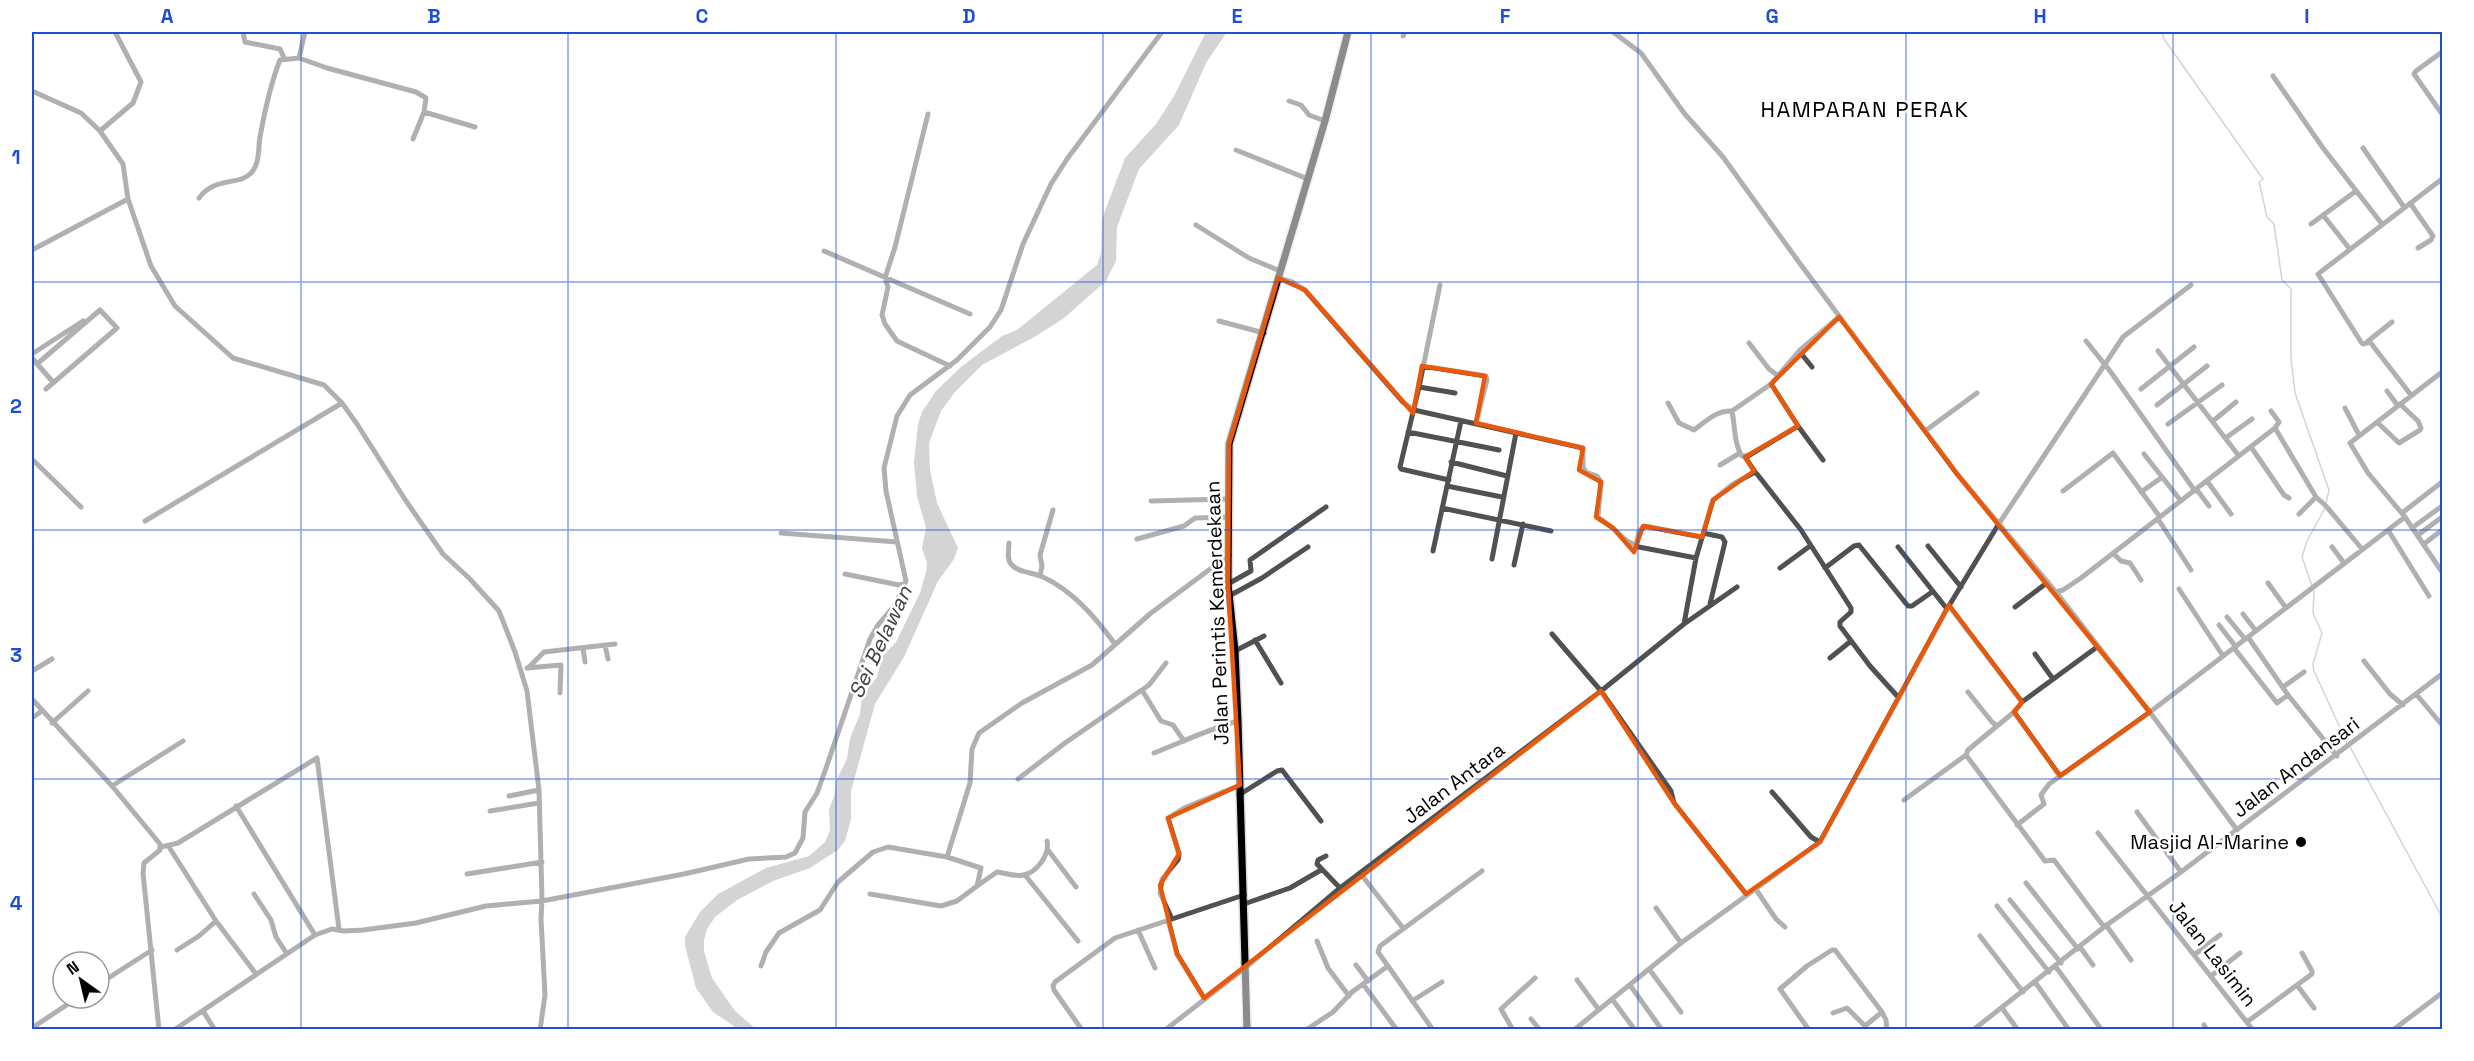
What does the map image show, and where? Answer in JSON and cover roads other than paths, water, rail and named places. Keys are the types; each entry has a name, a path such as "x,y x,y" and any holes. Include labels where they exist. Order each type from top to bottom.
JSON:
{"main road":[{"name":"Jalan Perintis Kemerdekaan","path":"1248,1029 1235,651 1228,584 1230,437 1325,121 1348,32"}],"street":[{"path":"100,131 133,103 141,82 115,32"},
{"path":"243,32 245,42 279,49 284,58"},
{"path":"299,58 305,32"},
{"path":"174,1029 315,935 329,929 363,930 416,923 497,904 542,901 749,859 786,857 795,853 803,838 805,812 817,793 870,639 878,625 895,606 904,584 905,572 886,491 884,468 897,416 910,396 950,366 984,334 1001,310 1023,244 1052,184 1067,159 1162,32"},
{"path":"1613,32 1641,53 1684,112 1743,183 1839,317 1925,431 2150,712 2237,830"},
{"path":"2442,52 2415,72 2442,114"},
{"path":"199,198 204,191 215,184 250,175 256,166 275,74 280,60 284,58 299,58 416,92 426,98 424,112 413,139"},
{"path":"2273,76 2382,224"},
{"path":"32,91 81,113 100,131 123,164 128,199 151,266 175,306 233,358 319,383 342,403 443,554 499,611 520,669 531,712 539,790 542,862 541,926 545,995 540,1029"},
{"path":"1289,101 1301,105 1309,115 1325,121"},
{"path":"424,112 475,127"},
{"path":"928,114 896,248 885,278 888,287 883,303 883,320 897,341 950,366"},
{"path":"2363,148 2433,236 2431,240 2418,248"},
{"path":"1236,150 1308,178"},
{"path":"2392,322 2363,344 2318,274 2349,248 2442,180"},
{"path":"2311,225 2356,191"},
{"path":"32,250 128,199"},
{"path":"2323,215 2349,248"},
{"path":"1196,225 1305,290 1403,402 1414,410 1583,448 1583,467 1586,472 1597,476 1601,482 1598,518 1613,528 1627,542 1636,546 1696,558"},
{"path":"824,251 970,314"},
{"path":"1440,285 1414,410 1400,464 1401,469 1502,497"},
{"path":"1574,1029 1681,943 1820,842 1832,816 1960,587 1998,525 2107,368 2123,337 2191,285"},
{"path":"53,382 32,356 100,310"},
{"path":"37,364 100,310"},
{"path":"46,389 117,328 100,310"},
{"path":"1668,403 1679,423 1694,430 1715,414 1732,411 1771,384 1799,351 1839,317"},
{"path":"1219,321 1263,333"},
{"path":"2086,341 2209,506"},
{"path":"2368,341 2411,396"},
{"path":"1749,343 1769,369 1777,375"},
{"path":"2141,388 2193,347"},
{"path":"1799,351 1812,367"},
{"path":"2158,351 2239,456"},
{"path":"1422,366 1486,376 1487,380 1476,423"},
{"path":"2157,405 2207,366"},
{"path":"2442,372 2350,443 2368,473 2403,515 2442,571"},
{"path":"1771,384 1822,460"},
{"path":"2168,424 2222,385"},
{"path":"1419,387 1455,393"},
{"path":"2377,422 2399,443 2421,429 2418,421 2387,391"},
{"path":"1925,431 1977,393"},
{"path":"2213,421 2236,402"},
{"path":"145,521 342,403"},
{"path":"2345,408 2359,435"},
{"path":"1732,411 1737,432 1736,445 1740,453 1746,457 1755,472 1801,530 1851,608 1851,612 1839,624 1870,666 1899,698"},
{"path":"2056,592 2066,588 2113,553 2275,428 2279,422 2271,411"},
{"path":"2227,438 2252,419"},
{"path":"1432,551 1461,421"},
{"path":"1746,457 1798,426"},
{"path":"2275,428 2318,500 2326,506 2362,549"},
{"path":"1408,432 1499,450"},
{"path":"1492,558 1516,433"},
{"path":"2251,447 2284,495 2289,498"},
{"path":"1720,465 1740,453"},
{"path":"2063,491 2113,453 2192,570"},
{"path":"2144,454 2181,501"},
{"path":"32,459 81,507"},
{"path":"1451,462 1508,476"},
{"path":"1684,624 1696,558 1713,500 1733,484 1755,472"},
{"path":"2141,492 2161,478"},
{"path":"2207,481 2231,514"},
{"path":"2016,825 2044,804 2041,795 2060,776 2150,712 2388,530 2442,482"},
{"path":"1151,501 1228,500"},
{"path":"2299,514 2318,500"},
{"path":"2412,528 2442,506"},
{"path":"1228,584 1251,571 1250,560 1326,507"},
{"path":"1442,508 1551,531"},
{"path":"1040,576 1042,566 1040,555 1053,510"},
{"path":"1137,539 1184,526 1196,518 1228,517"},
{"path":"2418,535 2442,517"},
{"path":"1514,565 1522,524"},
{"path":"1636,546 1639,531 1645,526 1725,539 1710,604"},
{"path":"2388,530 2429,596"},
{"path":"2424,544 2442,530"},
{"path":"781,533 897,542"},
{"path":"1009,543 1008,559 1011,565 1061,587 1078,601 1115,644"},
{"path":"1826,568 1854,546 1859,545 1908,606 1912,606 1932,592"},
{"path":"1780,568 1810,546"},
{"path":"1928,546 1960,587"},
{"path":"1229,596 1268,574 1308,547"},
{"path":"1898,547 2022,702"},
{"path":"2332,547 2344,563"},
{"path":"2113,553 2121,561 2130,562 2141,580"},
{"path":"947,857 970,783 972,748 979,733 1022,703 1092,665 1151,613 1229,555"},
{"path":"845,574 899,585 904,584"},
{"path":"2015,608 2048,582"},
{"path":"2268,583 2286,608"},
{"name":"Jalan Antara","path":"1164,1029 1245,968 1340,888 1601,691 1710,604 1737,586"},
{"path":"2179,590 2223,656"},
{"path":"2243,614 2256,631"},
{"path":"2228,617 2247,638 2337,756"},
{"path":"2219,625 2277,703 2288,694"},
{"path":"1552,634 1601,691 1671,791 1674,803 1746,894"},
{"path":"1235,651 1264,636"},
{"path":"1255,640 1281,683"},
{"path":"1830,658 1851,641"},
{"path":"528,668 544,652 615,644"},
{"path":"605,645 608,659"},
{"path":"1904,800 1966,755 1968,750 2014,712 2022,702 2097,647"},
{"path":"584,648 585,662"},
{"path":"2035,654 2053,679"},
{"path":"32,671 52,659"},
{"path":"2364,661 2390,694 2403,705"},
{"path":"1018,779 1065,743 1142,690 1156,679 1166,663"},
{"path":"520,669 561,665 560,693"},
{"path":"2283,687 2304,672"},
{"name":"Jalan Andansari","path":"1973,1029 2058,965 2105,926 2149,896 2337,756 2442,674"},
{"path":"1142,690 1161,722 1173,725 1184,741"},
{"path":"52,723 88,691"},
{"path":"1968,692 1992,722 1998,726"},
{"path":"2416,694 2442,725"},
{"path":"32,699 112,786 161,848"},
{"path":"32,718 42,711"},
{"path":"2014,712 2060,776"},
{"path":"1154,753 1212,728 1238,721"},
{"path":"112,786 183,741"},
{"path":"1966,755 2016,825 2045,861 2054,860 2131,960"},
{"path":"159,1029 143,867 161,848 169,847 317,758 339,929"},
{"path":"1239,795 1282,770 1321,821"},
{"path":"1204,999 1177,954 1170,919 1160,893 1162,879 1178,860 1179,854 1168,818 1184,808 1239,785"},
{"path":"509,796 539,790"},
{"path":"1772,792 1811,837 1820,842"},
{"path":"490,811 540,803"},
{"path":"236,806 315,935"},
{"path":"2137,812 2181,872"},
{"name":"Jalan Lasimin","path":"2098,833 2250,1027"},
{"path":"1047,841 1048,850 1076,887"},
{"path":"169,847 216,921 256,974"},
{"path":"761,966 766,952 779,933 820,910 838,882 873,852 888,847 947,857 980,867 977,886"},
{"path":"870,894 946,905 957,901 998,872 1024,875 1039,865 1048,850"},
{"path":"1326,856 1316,861 1321,870 1340,888"},
{"path":"467,874 542,862"},
{"path":"1244,904 1290,888 1321,870"},
{"path":"1433,1029 1377,949 1403,927 1482,871"},
{"path":"1360,873 1403,927"},
{"path":"1024,875 1078,941"},
{"path":"2026,882 2093,965"},
{"path":"1755,888 1770,912 1785,927"},
{"path":"254,894 271,920 276,937 287,954"},
{"path":"1082,1029 1054,990 1055,982 1110,941 1244,895"},
{"path":"2010,900 2101,1029"},
{"path":"1997,906 2049,972"},
{"path":"1656,908 1681,943"},
{"path":"177,950 200,936 216,921"},
{"path":"1138,930 1155,968"},
{"path":"2194,955 2220,935"},
{"path":"1980,936 2023,992"},
{"path":"1317,941 1328,968 1349,996"},
{"path":"111,976 152,950"},
{"path":"1809,1029 1780,989 1807,966 1832,950 1835,950 1882,1012 1887,1029"},
{"path":"2211,976 2240,953"},
{"path":"2250,1027 2313,971 2302,953"},
{"path":"1356,965 1365,983 1397,1029"},
{"path":"1306,1029 1315,1028 1349,996 1388,966"},
{"path":"1648,969 1680,1012"},
{"path":"1513,1029 1502,1009 1535,978"},
{"path":"1577,980 1599,1010"},
{"path":"1412,1001 1442,982"},
{"path":"2035,982 2069,1029"},
{"path":"1630,985 1662,1029"},
{"path":"2297,985 2314,1008"},
{"path":"2393,1029 2442,993"},
{"path":"1612,999 1635,1029"},
{"path":"1833,1013 1847,1008 1865,1026 1882,1012"},
{"path":"2002,1008 2018,1029"},
{"path":"32,1028 59,1010"},
{"path":"203,1011 215,1029"},
{"path":"1531,1019 1540,1029"}],"waterway":[{"path":"2162,32 2164,39 2263,179 2259,182 2267,217 2274,224 2282,280 2291,289 2291,358 2295,393 2329,490 2326,503"},
{"path":"2312,586 2302,557 2307,541 2325,508"},
{"path":"2314,591 2313,613 2322,633 2313,664 2314,671 2347,743"},
{"path":"2350,747 2442,917"}],"place":[{"name":"Masjid Al-Marine","path":"2301,842"}],"district":[{"name":"HAMPARAN PERAK","path":"1865,109"}],"water label":[{"name":"Sei Belawan","path":"880,642"}]}
